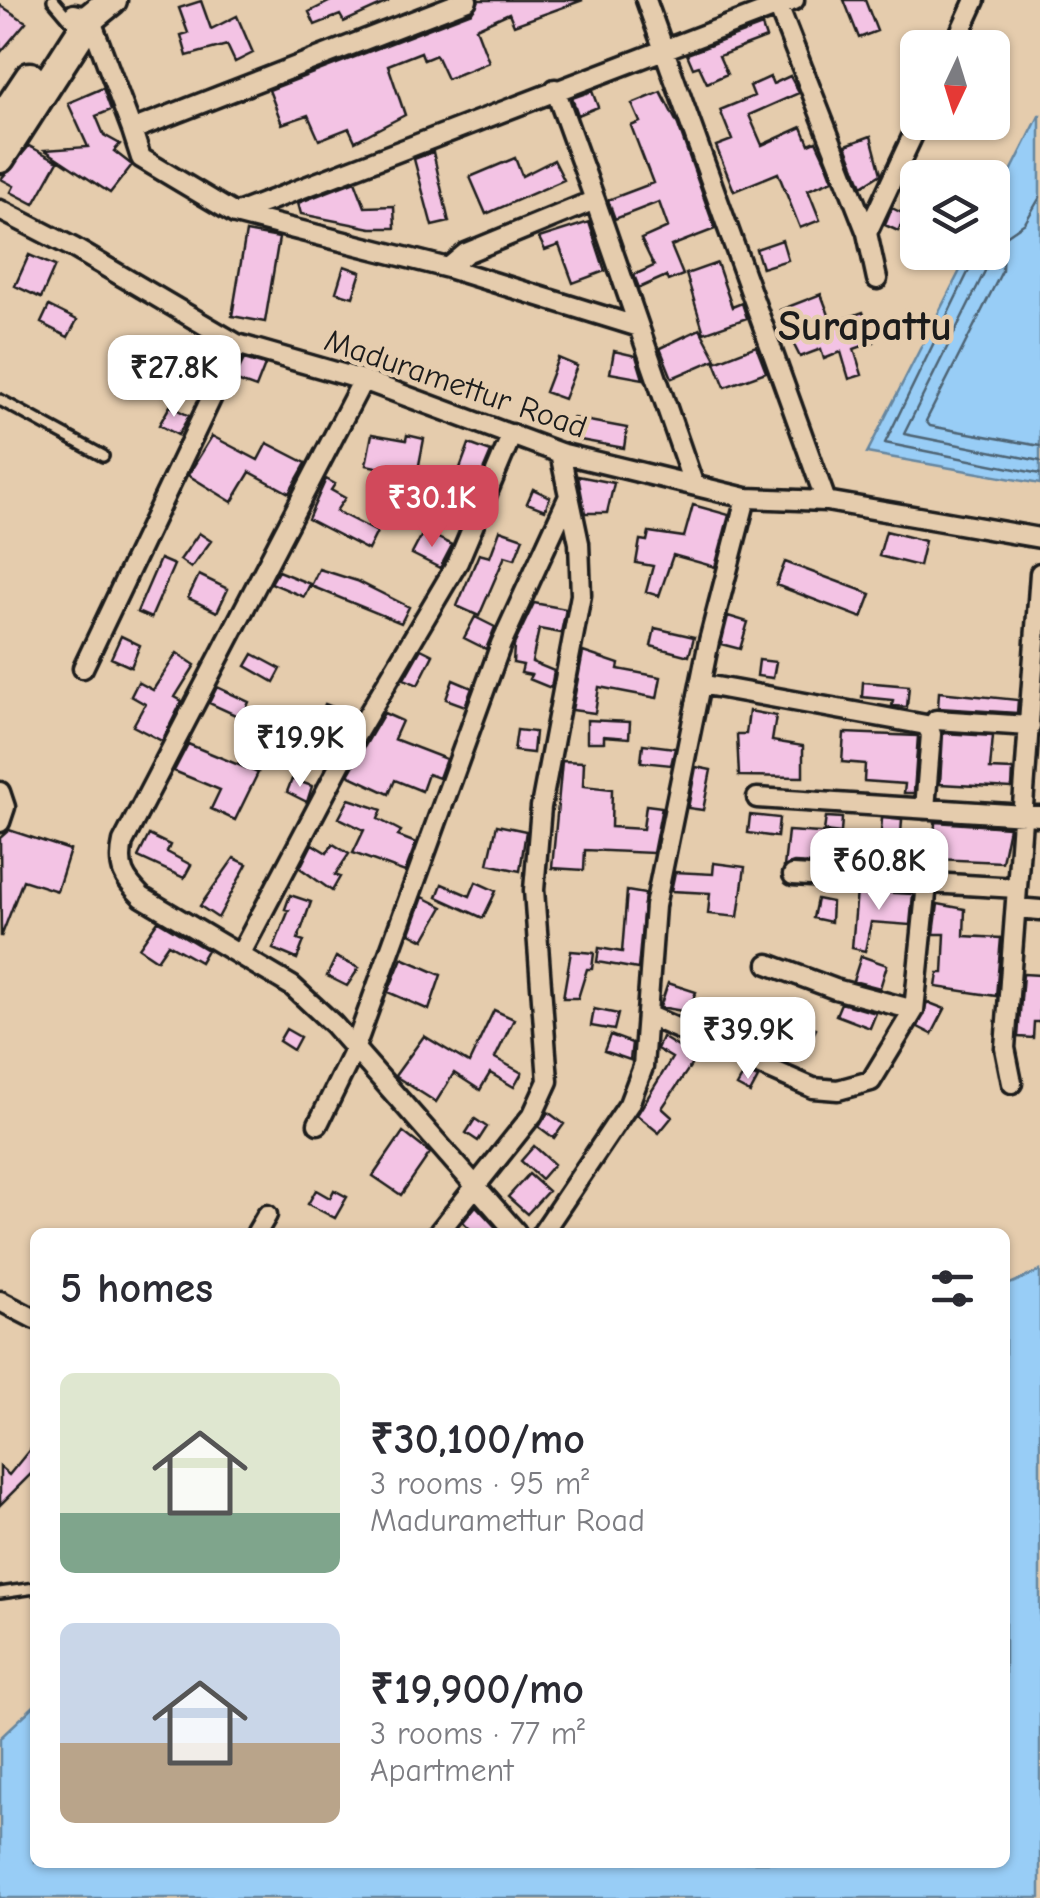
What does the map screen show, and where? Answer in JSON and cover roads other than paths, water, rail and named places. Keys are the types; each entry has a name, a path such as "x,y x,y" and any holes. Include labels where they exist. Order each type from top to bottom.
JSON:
{"main road":[{"path":"0,122 82,9"},
{"path":"0,158 82,9"}],"street":[{"path":"132,130 467,0"},
{"path":"646,0 826,501"},
{"path":"962,30 976,0"},
{"path":"236,214 786,3 867,233 876,279"},
{"path":"82,9 141,158 236,214 448,268 639,327"},
{"path":"555,89 692,483"},
{"path":"867,233 910,140"},
{"path":"448,268 466,253 595,200"},
{"name":"Maduramettur Road","path":"0,210 74,248 237,344 363,380 560,454 746,498 826,501 1040,538"},
{"path":"83,668 237,344"},
{"path":"363,380 123,842 119,860 128,883 142,897 292,986 513,1228"},
{"path":"240,955 353,740 458,562 512,434"},
{"path":"443,1228 533,1114 548,1081 534,890 541,807 556,718 580,617 579,543 560,454"},
{"path":"318,1124 354,1050 501,644 569,495"},
{"path":"547,1228 629,1104 643,1068 655,906 700,684 746,498"},
{"path":"1012,1083 1005,1048 1018,888 1032,816 1040,573"},
{"path":"700,684 926,725 931,734 926,809"},
{"path":"936,720 1033,716"},
{"path":"0,792 5,806 0,822"},
{"path":"757,798 1032,816"},
{"path":"793,875 1018,888"},
{"path":"649,1016 813,1088 838,1090 871,1082 914,1010 928,884"},
{"path":"1016,908 1040,910"},
{"path":"768,964 914,1010"},
{"path":"260,1228 268,1215"},
{"path":"0,1301 30,1316"}],"lane":[{"path":"0,400 104,456"},
{"path":"0,1592 30,1589"}],"water":[{"path":"1040,114 1040,484 867,453 960,270 1010,270 1010,173"},
{"path":"1040,1271 1040,1898 0,1898 0,1738 30,1710 30,1868 1010,1868 1010,1284"}],"district":[{"name":"Surapattu","path":"865,325"}]}
